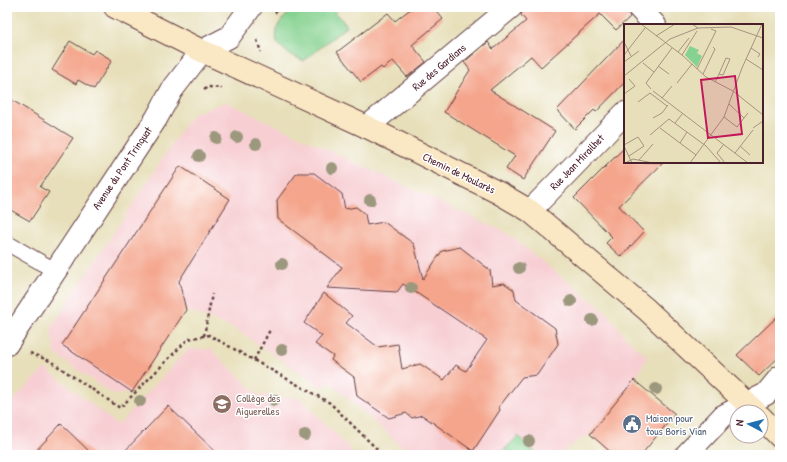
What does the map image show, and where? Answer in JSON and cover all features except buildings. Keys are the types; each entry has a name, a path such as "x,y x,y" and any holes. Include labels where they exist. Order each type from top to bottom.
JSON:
{"main road":[{"name":"Chemin de Moularès","path":"115,7 202,51 367,127 499,193 530,211 646,309 747,404"},
{"name":"Chemin de Moularès","path":"769,426 780,437"}],"street":[{"name":"Avenue du Pont Trinquat","path":"7,344 54,270 156,119 172,90 202,51 229,37 251,7"},
{"name":"Rue des Gardians","path":"367,127 511,7"},
{"path":"638,7 654,24"},
{"name":"Rue Jean Mirailhet","path":"530,211 624,114"},
{"path":"759,404 779,380"},
{"path":"686,455 723,416 729,415"}],"lane":[{"path":"7,242 54,270"}],"path":[{"path":"204,336 212,294"},
{"path":"254,360 270,330"},
{"path":"28,353 50,361 120,408 188,339 209,335 330,403 383,455"}],"shaded area":[{"path":"226,102 507,233 608,314 625,337 648,357 634,380 590,434 564,450 560,455 411,455 330,382 321,387 236,329 186,310 132,392 114,395 55,354 51,328 192,114"},
{"name":"Collège des Aiguerelles","path":"188,349 211,349 258,395 300,398 356,455 7,455 7,406 45,368 118,425"}],"green space":[{"path":"297,7 331,7 347,26 304,61 289,54 277,43 276,36 280,22"},
{"path":"518,436 538,455 499,455"}],"place":[{"name":"Collège des Aiguerelles","path":"222,404"},
{"name":"Maison pour tous Boris Vian","path":"632,424"}]}
